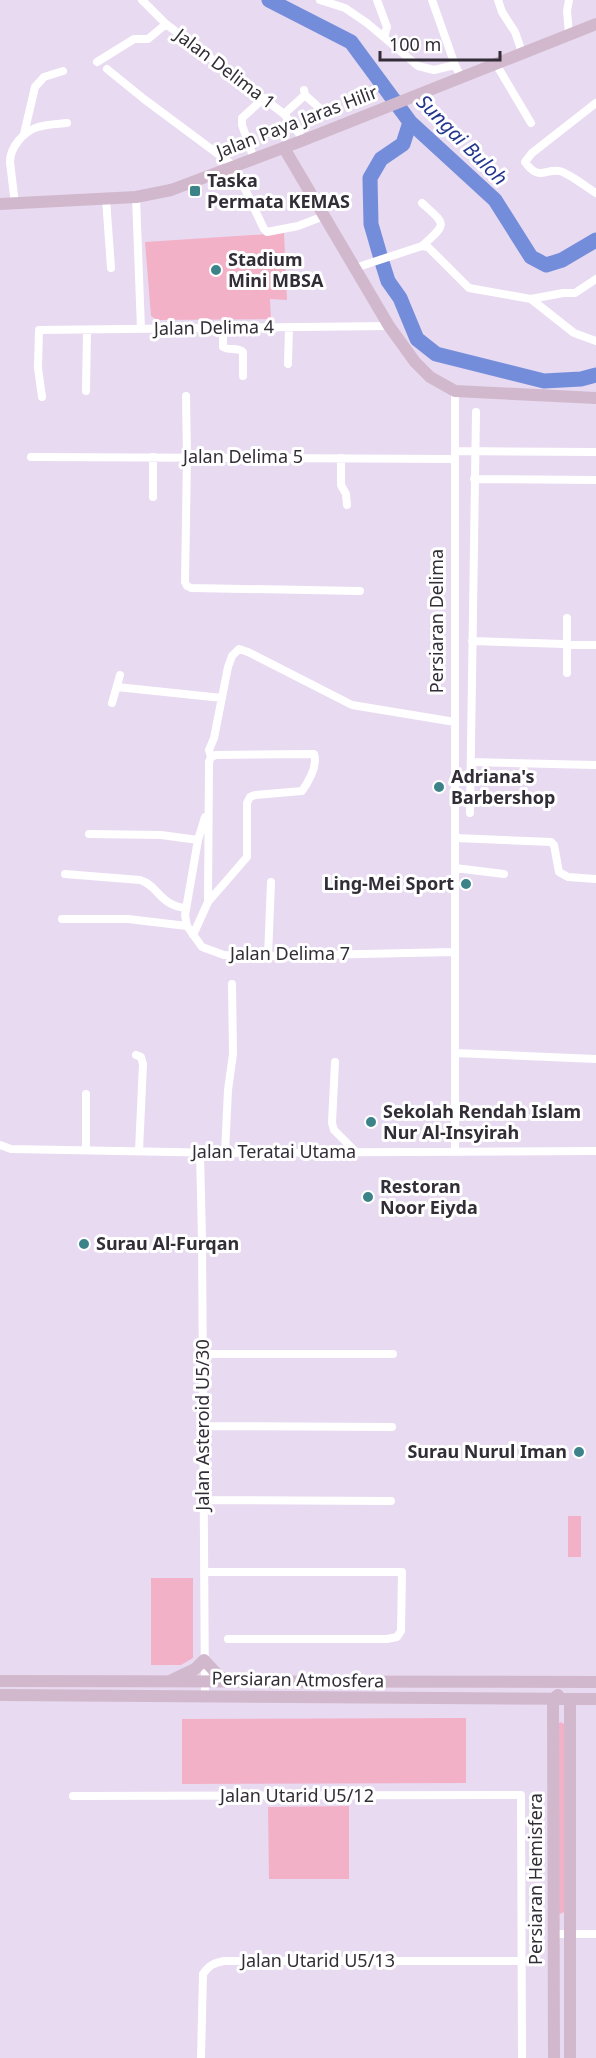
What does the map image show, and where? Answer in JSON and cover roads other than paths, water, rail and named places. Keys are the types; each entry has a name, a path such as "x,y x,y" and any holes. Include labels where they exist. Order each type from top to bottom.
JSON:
{"street":[{"name":"Jalan Delima 1","path":"142,0 166,24 284,114 304,140"},
{"path":"320,0 345,8"},
{"path":"335,0 367,22 418,66 434,70 455,65"},
{"path":"377,0 387,24 384,37"},
{"path":"432,0 461,77"},
{"path":"498,0 502,12 515,32 522,52"},
{"path":"569,0 567,11 569,34"},
{"path":"97,62 134,39 148,39 166,24"},
{"name":"Jalan Paya Jaras Hilir","path":"0,204 136,197 171,190 284,148 596,24"},
{"path":"496,64 531,123"},
{"path":"107,69 234,166 267,232 298,226 324,216"},
{"path":"24,134 35,87 44,77 63,71"},
{"path":"284,114 304,93 325,113"},
{"path":"254,159 242,125 242,118 264,98"},
{"path":"596,103 532,153 525,162 528,167 540,174 560,171 596,193"},
{"path":"15,204 10,155 14,146 24,134 38,127 67,123"},
{"path":"284,148 389,326 415,362 430,377 455,391 596,398"},
{"path":"136,197 141,329"},
{"path":"106,199 111,268"},
{"path":"355,268 422,246 440,230 439,219 422,203"},
{"path":"422,246 428,247 469,288 531,299 575,293 596,279"},
{"path":"531,299 574,333 596,341"},
{"name":"Jalan Delima 4","path":"42,397 38,368 39,330 389,326"},
{"path":"288,364 289,327"},
{"path":"222,328 223,347 243,352 243,376"},
{"path":"86,391 87,330"},
{"name":"Persiaran Delima","path":"455,391 455,1151"},
{"path":"186,396 185,582 187,586 258,590 360,591"},
{"path":"470,813 476,412"},
{"name":"Jalan Delima 5","path":"32,457 341,458 455,455 475,451 596,452"},
{"path":"153,457 153,497"},
{"path":"341,458 341,484 346,494 346,505"},
{"path":"474,479 596,480"},
{"path":"567,618 567,674"},
{"path":"472,641 596,645"},
{"path":"208,902 210,750 228,668 232,656 239,649 352,705 455,722"},
{"path":"112,703 120,675"},
{"path":"117,687 222,698"},
{"path":"193,935 208,902 247,857 247,803 250,797 302,791 310,780 316,756 307,753 211,757"},
{"path":"471,762 596,765"},
{"path":"62,919 128,919 187,926 186,908 198,840 208,807"},
{"path":"89,834 161,835 198,840"},
{"path":"455,838 551,842 559,872 568,877 596,879"},
{"path":"455,868 504,874"},
{"path":"65,874 140,880 171,904 186,908"},
{"path":"268,956 271,882"},
{"name":"Jalan Delima 7","path":"187,926 202,947 224,954 268,956 455,952"},
{"path":"225,1153 228,1090 233,1054 232,984"},
{"path":"455,1053 596,1059"},
{"path":"136,1055 141,1057 143,1064 139,1151"},
{"path":"335,1062 334,1130 355,1151"},
{"path":"86,1094 86,1149"},
{"name":"Jalan Teratai Utama","path":"0,1145 11,1149 225,1153 596,1151"},
{"name":"Jalan Asteroid U5/30","path":"200,1152 205,1697"},
{"path":"203,1354 393,1354"},
{"path":"203,1426 392,1427"},
{"path":"203,1500 391,1501"},
{"path":"204,1572 402,1572 401,1630 397,1637 387,1639 228,1639"},
{"path":"165,1682 195,1670 204,1660 219,1676 233,1683"},
{"name":"Persiaran Atmosfera","path":"0,1681 596,1684"},
{"path":"479,1682 533,1685 562,1697 571,1688 596,1684"},
{"name":"Persiaran Atmosfera","path":"0,1695 596,1699"},
{"name":"Persiaran Hemisfera","path":"554,2058 554,1934 562,1697"},
{"name":"Persiaran Hemisfera","path":"562,1697 570,1934 570,2058"},
{"name":"Jalan Utarid U5/12","path":"73,1796 521,1796 522,1961"},
{"path":"554,1934 596,1934"},
{"path":"522,1961 522,2058"},
{"name":"Jalan Utarid U5/13","path":"201,2058 203,1974 213,1963 522,1961"}],"waterway":[{"name":"Sungai Buloh","path":"269,0 351,42 410,122 495,200 531,257 546,265 562,260 596,240"},
{"path":"410,122 403,144 381,159 370,178 371,224 388,281 400,298 417,339 436,354 544,381 581,379 596,375"}],"place":[{"name":"Taska Permata KEMAS","path":"195,191"},
{"name":"Stadium Mini MBSA","path":"216,270"},
{"name":"Adriana's Barbershop","path":"439,787"},
{"name":"Ling-Mei Sport","path":"466,884"},
{"name":"Sekolah Rendah Islam Nur Al-Insyirah","path":"371,1122"},
{"name":"Restoran Noor Eiyda","path":"368,1197"},
{"name":"Surau Al-Furqan","path":"84,1244"},
{"name":"Surau Nurul Iman","path":"579,1452"}]}
